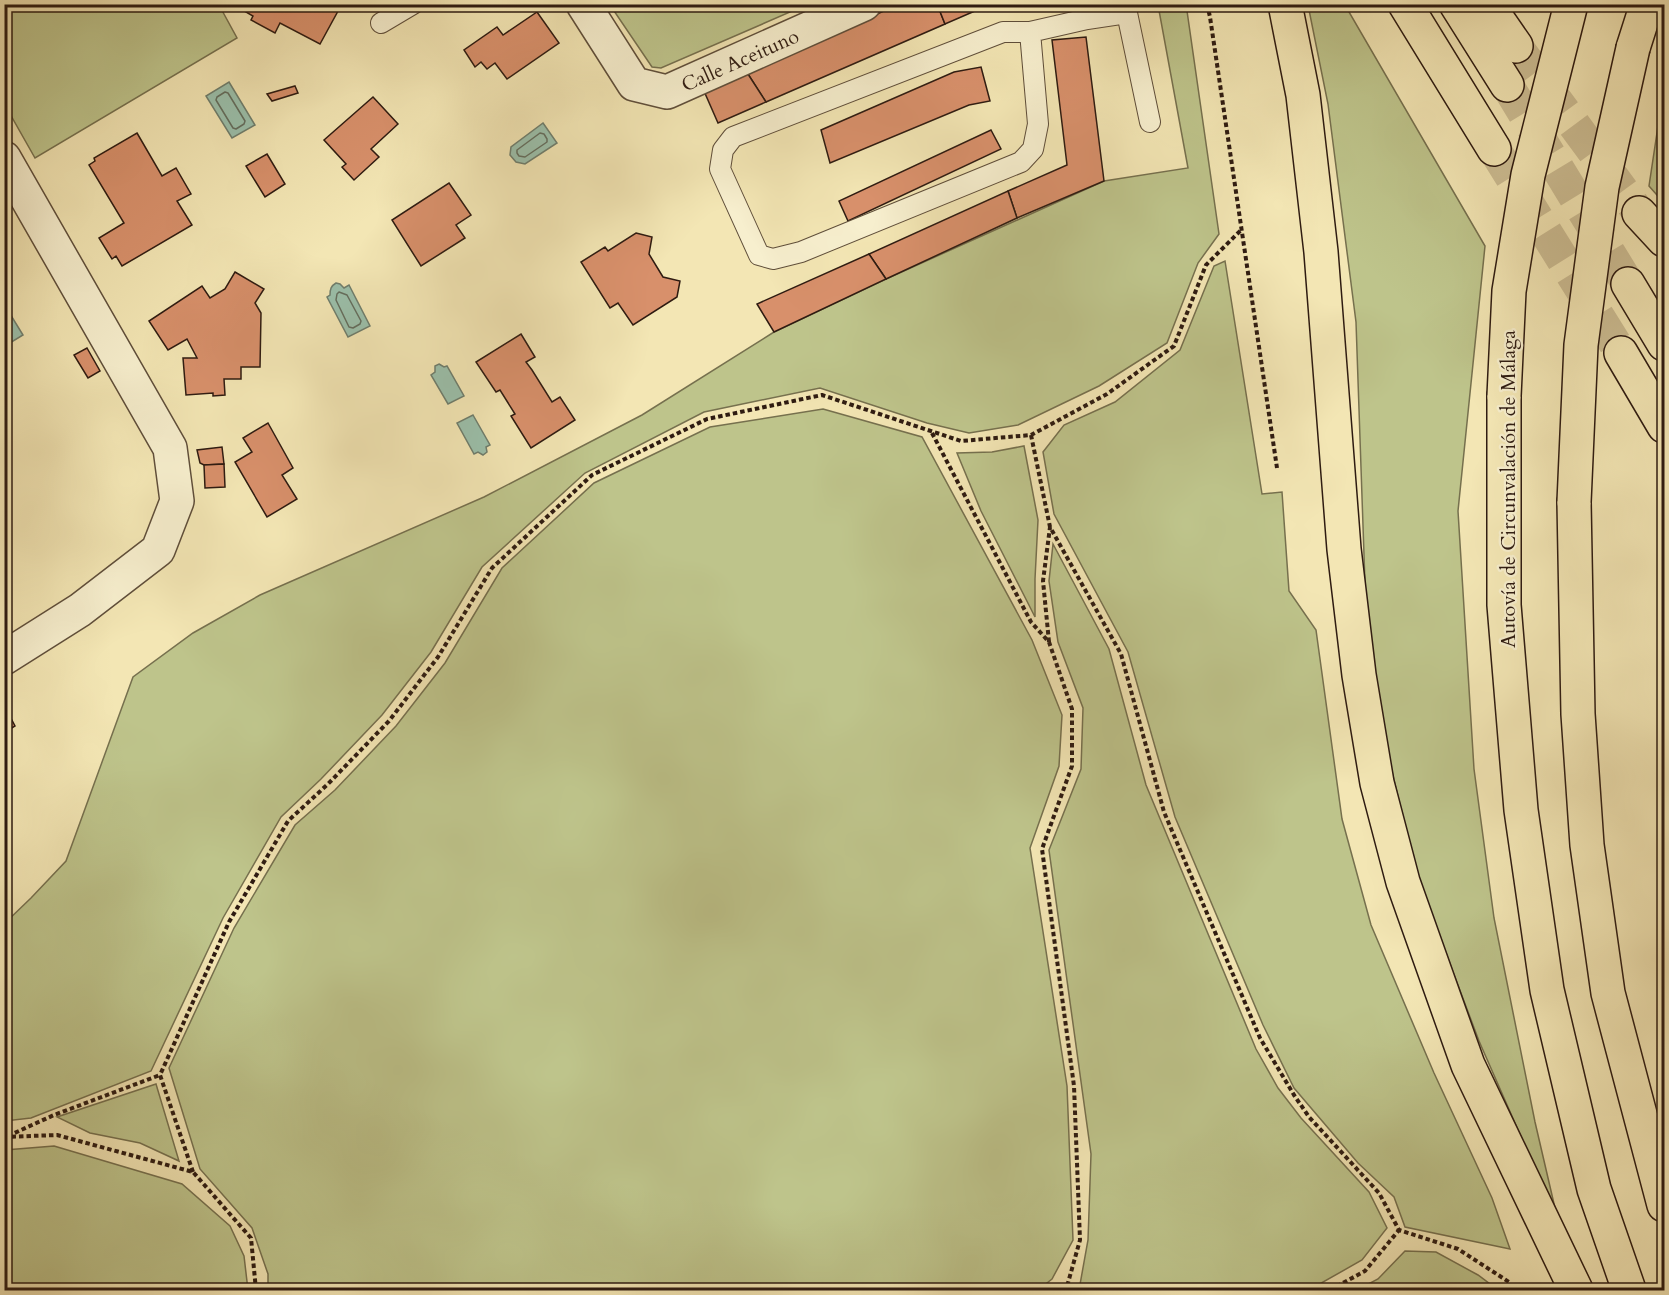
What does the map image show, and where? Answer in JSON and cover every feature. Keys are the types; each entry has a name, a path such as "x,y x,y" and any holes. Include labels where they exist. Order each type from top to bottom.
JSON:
{"main road":[{"path":"1285,4 1304,106 1321,252 1344,549 1359,675 1377,783 1403,882 1468,1065 1576,1290"},
{"path":"1405,4 1494,148"},
{"path":"1456,4 1507,85"},
{"path":"1487,4 1516,46"},
{"name":"Autovía de Circunvalación de Málaga","path":"1571,4 1528,176 1509,291 1504,396 1504,605 1521,810 1547,990 1594,1189 1629,1290"},
{"path":"1647,4 1633,48 1600,198 1581,345 1574,502 1578,714 1587,845 1608,993 1665,1205"},
{"path":"1639,213 1665,240"},
{"path":"1628,284 1665,344"},
{"path":"1621,353 1665,426"}],"street":[{"name":"Calle Aceituno","path":"583,4 634,84 667,92 864,4"},
{"path":"4,158 170,448 177,501 158,550 80,610 4,658"}],"lane":[{"path":"381,23 413,4"},
{"path":"1030,32 1038,124 1033,149 1021,162 801,252 772,259 759,255 720,169 723,150 733,137 1003,32 1030,32 1125,9 1150,122"}],"path":[{"path":"1207,4 1277,468"},
{"path":"256,1290 251,1238 194,1172 159,1075 229,922 288,821 328,784 389,720 438,657 492,568 592,475 707,419 822,395 962,441 1031,435 1107,394 1174,346 1206,265 1241,230"},
{"path":"932,432 1031,622 1049,642"},
{"path":"1031,435 1050,527 1121,654 1164,812 1260,1038 1309,1117 1379,1193 1399,1230 1458,1249 1509,1282 1513,1290"},
{"path":"1050,527 1043,581 1049,642 1072,709 1072,766 1042,849 1074,1086 1080,1240 1066,1290"},
{"path":"159,1075 54,1115 4,1137 57,1136 194,1172"},
{"path":"1330,1290 1365,1271 1399,1230"}],"green space":[{"path":"794,4 797,9 661,68 652,67 610,5"},
{"path":"4,5 219,5 237,38 35,158 5,105"},
{"path":"1158,5 1185,5 1187,11 1219,234 1198,263 1167,343 1099,386 1018,425 969,433 927,423 820,388 704,412 585,473 482,567 431,652 382,715 281,817 223,918 151,1071 31,1118 5,1121 5,923 66,861 133,677 193,633 260,595 484,497 642,415 774,332 1104,181 1188,168"},
{"path":"1308,5 1345,5 1485,246 1458,511 1474,769 1494,918 1535,1122 1558,1221 1479,1041 1418,879 1387,751 1367,642 1356,322 1328,104"},
{"path":"1664,86 1664,203 1649,186"},
{"path":"1225,261 1262,494 1282,492 1289,591 1316,630 1342,819 1371,925 1434,1073 1492,1198 1510,1249 1405,1227 1394,1197 1358,1163 1294,1088 1263,1025 1175,817 1128,652 1054,514 1043,452 1064,425 1115,402 1180,350 1214,266"},
{"path":"823,409 922,437 1032,640 1062,715 1059,766 1030,848 1067,1086 1073,1240 1052,1279 1038,1290 268,1290 268,1274 252,1228 200,1169 169,1068 234,928 295,825 335,790 396,726 445,663 502,568 594,483 710,427"},
{"path":"1024,446 1038,520 1035,617 981,511 957,453 992,452"},
{"path":"1053,544 1109,649 1146,785 1256,1049 1278,1088 1301,1118 1369,1192 1387,1228 1362,1260 1309,1290 1079,1290 1088,1240 1091,1154 1049,850 1081,769 1083,708 1058,642 1049,581"},
{"path":"156,1084 179,1161 140,1143 90,1133 57,1117"},
{"path":"54,1146 182,1184 230,1226 244,1256 248,1290 5,1290 5,1150"},
{"path":"1405,1251 1436,1252 1478,1275 1498,1290 1357,1290 1378,1279"}],"water":[{"path":"229,82 255,125 232,138 206,96"},
{"path":"543,123 557,143 525,164 516,162 510,155 511,147"},
{"path":"336,283 344,288 349,285 370,326 348,337 327,297"},
{"path":"4,304 23,335 5,346 4,346"},
{"path":"439,364 447,366 464,396 448,404 431,375 435,372 435,366"},
{"path":"473,415 490,445 486,447 487,452 483,455 478,452 474,454 457,423"}],"building":[{"path":"236,4 325,4 338,11 320,44 280,23 275,33 251,20 253,16"},
{"path":"900,4 937,4 945,24 766,102 746,71"},
{"path":"937,4 991,4 945,24"},
{"path":"1047,4 1082,4 1082,6 1047,9"},
{"path":"537,12 559,43 507,79 495,63 487,69 481,62 475,67 464,50 497,27 503,35"},
{"path":"1086,37 1104,181 1017,218 1008,191 1067,165 1052,40"},
{"path":"981,67 990,101 969,105 830,163 821,130 954,72"},
{"path":"746,71 766,102 718,123 704,91"},
{"path":"295,86 298,93 272,101 267,94"},
{"path":"373,97 398,124 371,149 379,157 354,180 342,167 346,164 324,140"},
{"path":"991,130 1001,149 848,221 839,201"},
{"path":"137,133 162,176 176,168 191,194 177,201 192,225 122,266 116,256 112,259 99,238 124,223 89,165 95,161 94,158"},
{"path":"267,154 285,184 265,197 246,166"},
{"path":"449,183 471,215 456,225 465,238 421,266 392,220"},
{"path":"1008,191 1017,218 886,279 869,254"},
{"path":"636,233 652,237 649,254 663,277 680,281 677,297 633,325 618,303 610,308 581,262 605,247 608,251"},
{"path":"869,254 886,279 774,332 757,304"},
{"path":"235,272 264,289 255,303 261,313 260,367 241,367 241,379 224,379 225,395 213,396 213,393 186,395 183,358 197,358 187,339 168,350 149,321 202,286 210,298 225,289"},
{"path":"521,334 535,357 526,362 552,402 560,397 575,420 531,448 511,416 515,414 500,390 496,392 476,362"},
{"path":"87,348 100,371 88,378 74,355"},
{"path":"268,423 293,468 282,475 297,499 267,517 235,462 252,452 243,438"},
{"path":"222,447 224,464 204,465 200,463 197,450"},
{"path":"224,464 225,487 205,488 204,465"},
{"path":"4,705 15,726 4,733"}],"tunnel":[{"path":"1516,46 1639,213"},
{"path":"1507,85 1628,284"},
{"path":"1494,149 1621,353"}]}
